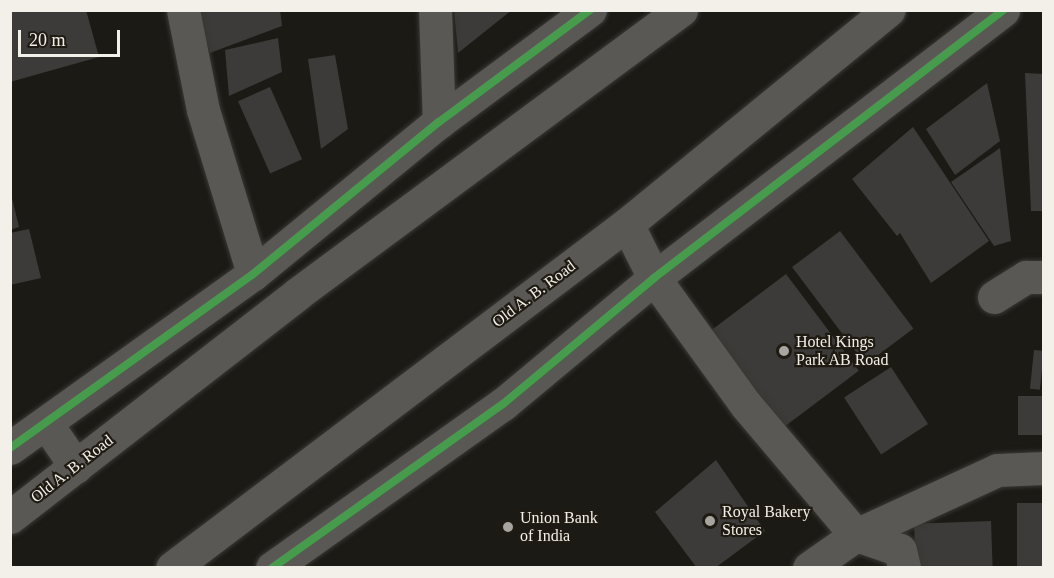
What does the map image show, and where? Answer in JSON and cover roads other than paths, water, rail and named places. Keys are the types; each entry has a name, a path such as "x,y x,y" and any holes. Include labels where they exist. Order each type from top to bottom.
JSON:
{"street":[{"path":"183,10 203,110 253,274"},
{"path":"435,10 438,122"},
{"path":"10,448 253,274 438,122 590,10"},
{"name":"Old A. B. Road","path":"10,517 297,294 681,10"},
{"name":"Old A. B. Road","path":"172,567 627,224 888,10"},
{"path":"272,567 503,404 654,278 1003,10"},
{"path":"627,224 654,278 746,405 856,535 900,550 904,567"},
{"path":"994,297 1026,277 1044,277"},
{"path":"46,423 76,467"},
{"path":"809,567 856,535 997,470 1044,468"}],"place":[{"name":"Hotel Kings Park AB Road","path":"784,351"},
{"name":"Royal Bakery Stores","path":"710,521"},
{"name":"Union Bank of India","path":"508,527"}]}
